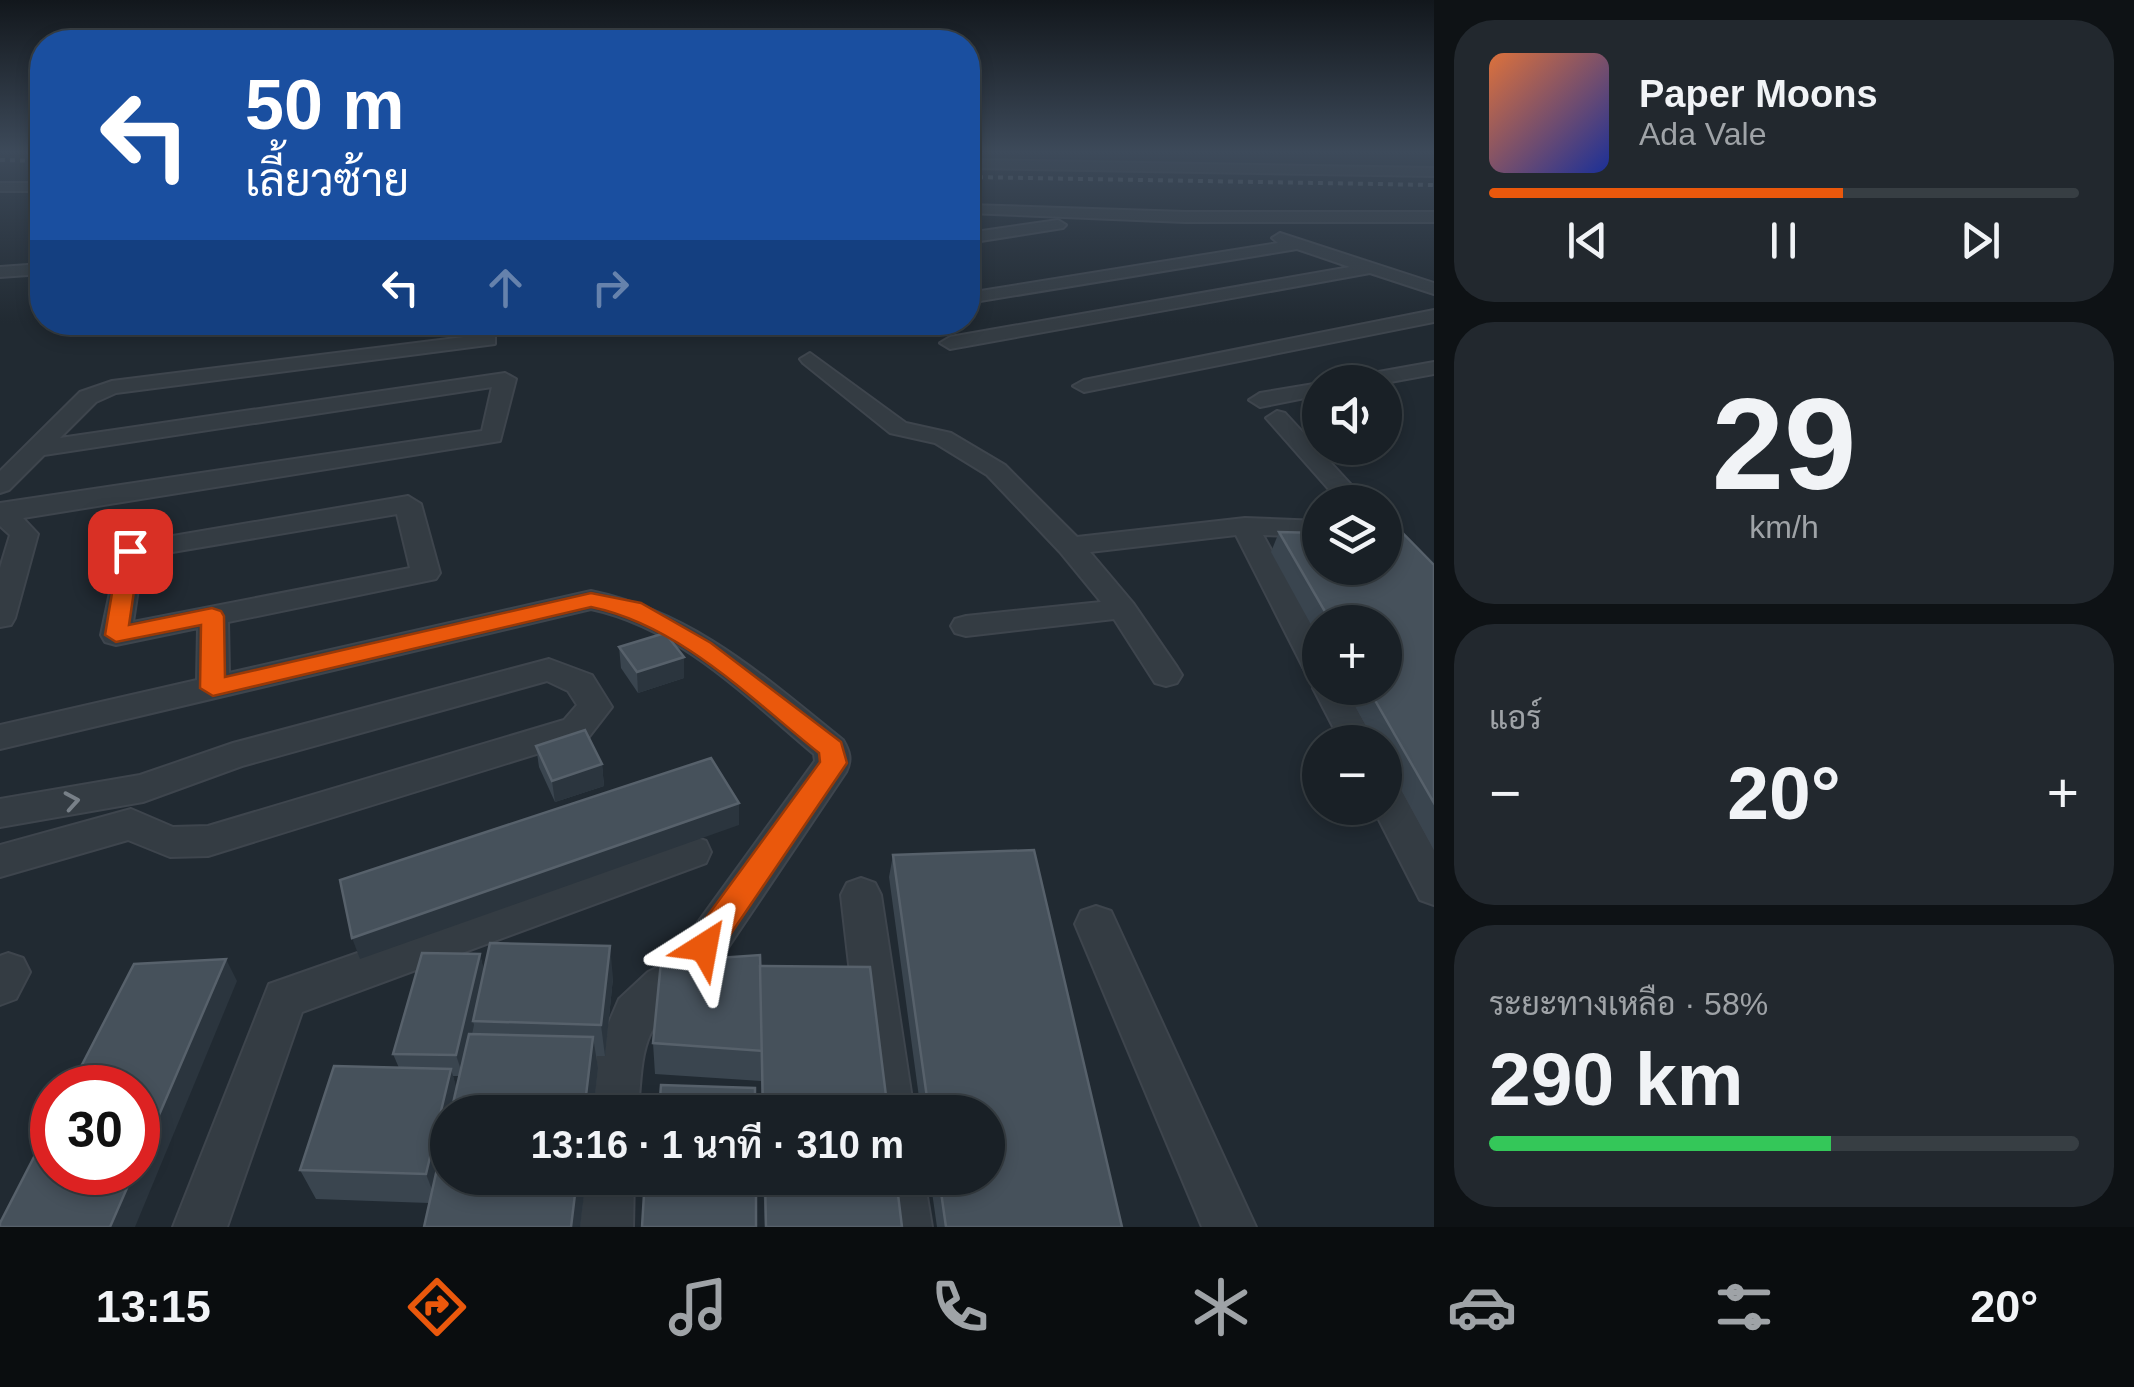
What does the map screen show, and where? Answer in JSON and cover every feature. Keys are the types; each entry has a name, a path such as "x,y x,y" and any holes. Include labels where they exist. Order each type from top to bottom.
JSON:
{"street":[{"path":"980,209 1118,214"},
{"path":"980,220 1041,212 1434,217"},
{"path":"980,236 1118,214"},
{"path":"1219,216 1434,289"},
{"path":"980,296 1299,244"},
{"path":"950,343 1372,268"},
{"path":"0,272 30,270"},
{"path":"1084,386 1434,316"},
{"path":"2,503 40,448 88,397 112,387 488,340"},
{"path":"810,360 898,428 943,438 979,456 1070,546 1122,609 1166,675"},
{"path":"1402,374 1434,368"},
{"path":"2,503 492,436 505,380 40,448"},
{"path":"1302,396 1268,409 1302,446"},
{"path":"1320,465 1338,485"},
{"path":"0,618 24,534 2,503"},
{"path":"408,504 426,573 212,616 116,635 130,551 408,504"},
{"path":"1070,546 1245,526 1302,529"},
{"path":"1245,526 1302,635"},
{"path":"0,736 591,600 633,608 702,648 832,749 833,763 685,975 662,984 641,1000 626,1031 617,1095"},
{"path":"966,626 1122,609"},
{"path":"212,616 213,688"},
{"path":"0,861 137,806 232,756 549,670 580,683 595,707 576,729 208,841 170,842 137,806"},
{"path":"0,816 137,806"},
{"path":"0,816 13,830 11,845 0,861"},
{"path":"1401,825 1434,888"},
{"path":"200,1227 285,998 692,852"},
{"path":"861,895 888,1095"},
{"path":"1096,924 1229,1227"},
{"path":"606,1227 608,1195"},
{"path":"900,1195 905,1227"}],"building":[{"path":"1279,532 1302,533 1302,572"},
{"path":"1402,532 1434,565 1434,803 1402,747 1402,725 1389,725 1378,705 1402,705 1402,605 1321,605 1310,585 1402,585"},
{"path":"665,633 684,657 637,672 619,647"},
{"path":"585,730 602,764 552,781 536,746"},
{"path":"711,758 739,803 352,938 340,880"},
{"path":"1034,850 1122,1227 946,1227 941,1195 1005,1195 1005,1095 927,1095 893,855"},
{"path":"490,943 610,946 601,1025 473,1021"},
{"path":"422,953 480,954 456,1055 393,1054"},
{"path":"760,955 763,1051 653,1043 661,962"},
{"path":"226,959 160,1113 160,1065 82,1065 134,964"},
{"path":"760,966 870,967 886,1095 763,1095"},
{"path":"469,1034 593,1037 586,1095 455,1095"},
{"path":"334,1066 451,1069 445,1095 430,1095 430,1157 426,1174 300,1170"},
{"path":"661,1085 755,1088 755,1095 660,1095"},
{"path":"30,1165 30,1195 124,1195 110,1227 0,1227"},
{"path":"431,1195 575,1195 571,1227 424,1227"},
{"path":"644,1195 756,1195 756,1227 642,1227"},
{"path":"765,1195 898,1195 902,1227 766,1227"}],"route":[{"path":"130,551 116,635 212,616 213,688 591,600 633,608 702,648 832,749 833,763 704,947"}]}
